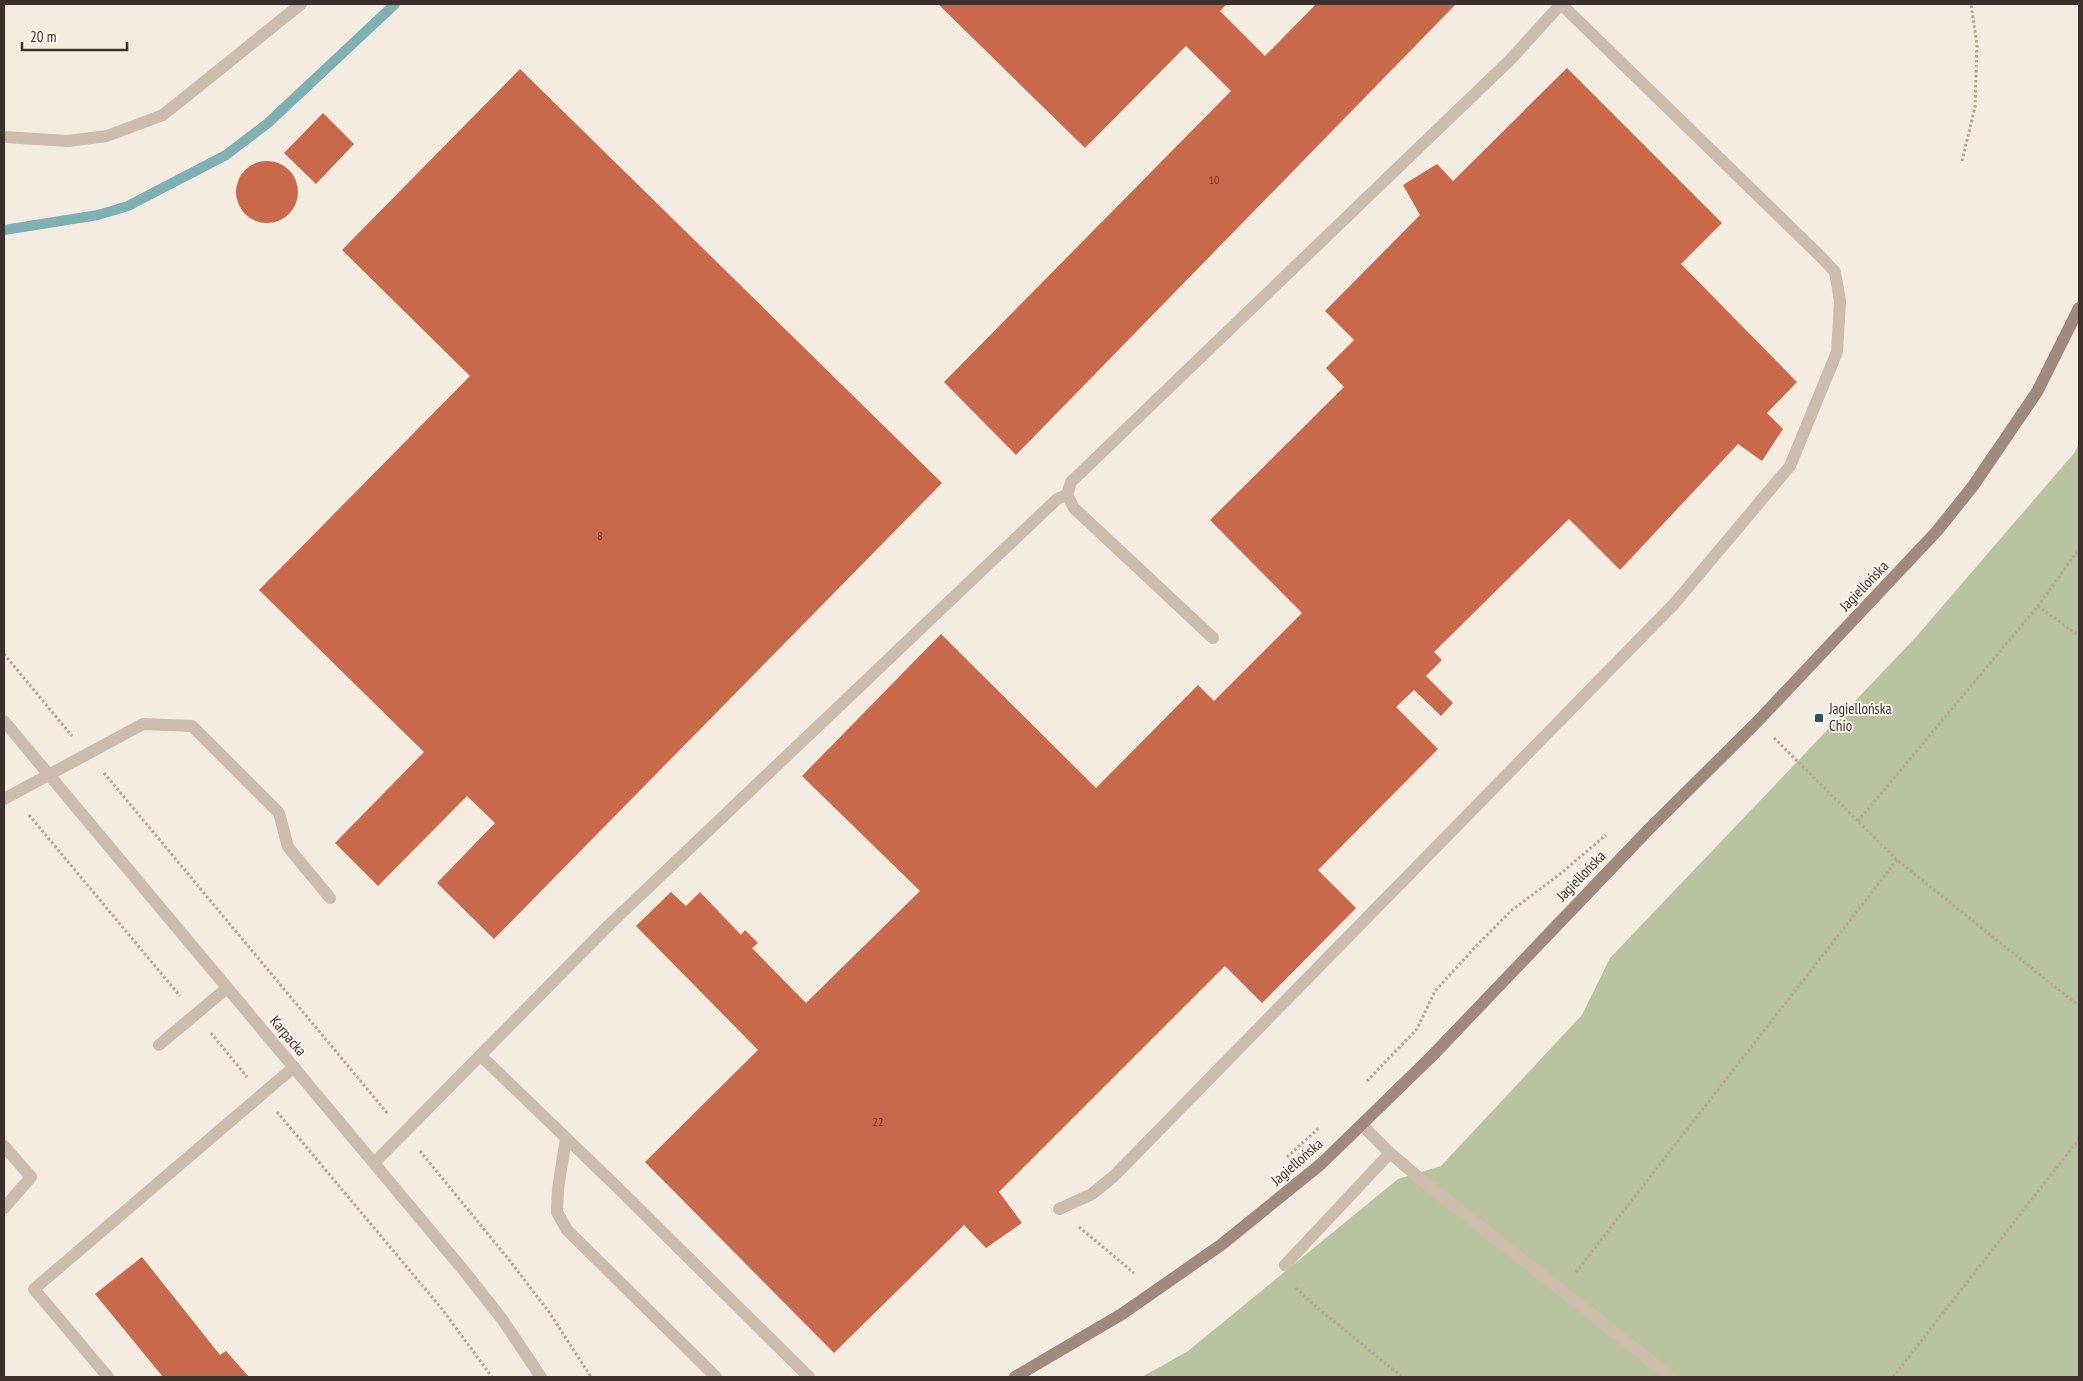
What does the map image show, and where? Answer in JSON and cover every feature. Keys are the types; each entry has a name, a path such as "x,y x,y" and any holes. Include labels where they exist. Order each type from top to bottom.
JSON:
{"street":[{"path":"4,137 68,141 107,136 163,115 301,4"},
{"path":"1059,1209 1092,1194 1114,1176 1674,604 1790,466 1837,352 1840,301 1834,272 1778,214 1579,19 1561,4 1511,59 1071,482 1067,495 1074,508 1213,638"},
{"name":"Jagiellońska","path":"1015,1377 1122,1314 1183,1273 1274,1204 1321,1164 1432,1056 1649,829 1757,722 1937,531 2006,439 2037,392 2079,308"},
{"path":"374,1163 609,925 1057,499 1067,495"},
{"name":"Karpacka","path":"4,721 490,1303 541,1377"},
{"path":"4,799 143,724 192,726 279,813 288,847 330,898"},
{"path":"159,1045 227,988"},
{"path":"481,1056 809,1377"},
{"path":"108,1377 34,1289 294,1068"},
{"path":"1362,1125 1390,1153 1424,1182 1671,1377"},
{"path":"566,1138 558,1189 557,1212 567,1230 716,1377"},
{"path":"4,1146 32,1177 4,1208"},
{"path":"1286,1265 1390,1153"}],"path":[{"path":"1962,161 1975,107 1977,45 1971,4"},
{"path":"1858,821 2038,606 2079,549"},
{"path":"2038,606 2079,636"},
{"path":"4,654 510,1261 549,1312 591,1377"},
{"path":"1757,722 1897,860 2079,1006"},
{"path":"1364,1085 1416,1029 1435,991 1479,943 1512,910 1560,874 1611,831"},
{"path":"1562,1290 1897,860"},
{"path":"1285,1158 1322,1125"},
{"path":"1893,1377 2079,1139"},
{"path":"1059,1209 1134,1273"},
{"path":"1286,1265 1291,1283 1314,1305 1402,1377"},
{"path":"1122,1314 1134,1273 1141,1268"}],"green space":[{"path":"2079,443 2079,1377 1142,1377 1188,1351 1398,1179 1441,1166 1582,1015 1610,958 1916,637 2075,452"}],"building":[{"path":"938,4 1227,4 1220,11 1265,56 1316,4 1456,4 1016,455 944,382 1231,91 1186,46 1085,148"},
{"path":"1567,68 1722,223 1681,264 1797,382 1767,413 1783,429 1762,461 1738,444 1620,570 1569,519 1434,652 1442,660 1426,676 1453,703 1441,716 1414,690 1396,707 1438,749 1318,870 1356,908 1262,1003 1225,966 999,1192 1022,1223 986,1248 964,1225 834,1353 645,1162 758,1050 636,926 671,892 686,906 700,892 741,935 745,930 758,943 752,948 806,1003 920,891 802,776 941,634 1096,788 1198,685 1214,701 1302,613 1210,520 1344,387 1326,368 1354,340 1325,311 1420,215 1403,185 1437,164 1453,181"},
{"path":"520,69 942,483 494,939 437,883 495,823 467,796 378,886 335,843 424,752 259,590 470,376 342,250"},
{"path":"323,113 354,144 316,184 284,153"},
{"path":"261,161 273,161 289,170 296,180 298,192 296,204 289,214 273,223 261,223 250,218 241,209 236,198 236,186 241,175 250,166"},
{"path":"142,1257 220,1355 226,1351 249,1377 163,1377 95,1294"}],"waterway":[{"path":"4,230 98,215 128,206 226,155 268,123 395,4"}],"place":[{"name":"Jagiellońska Chio","path":"1819,718"}]}
